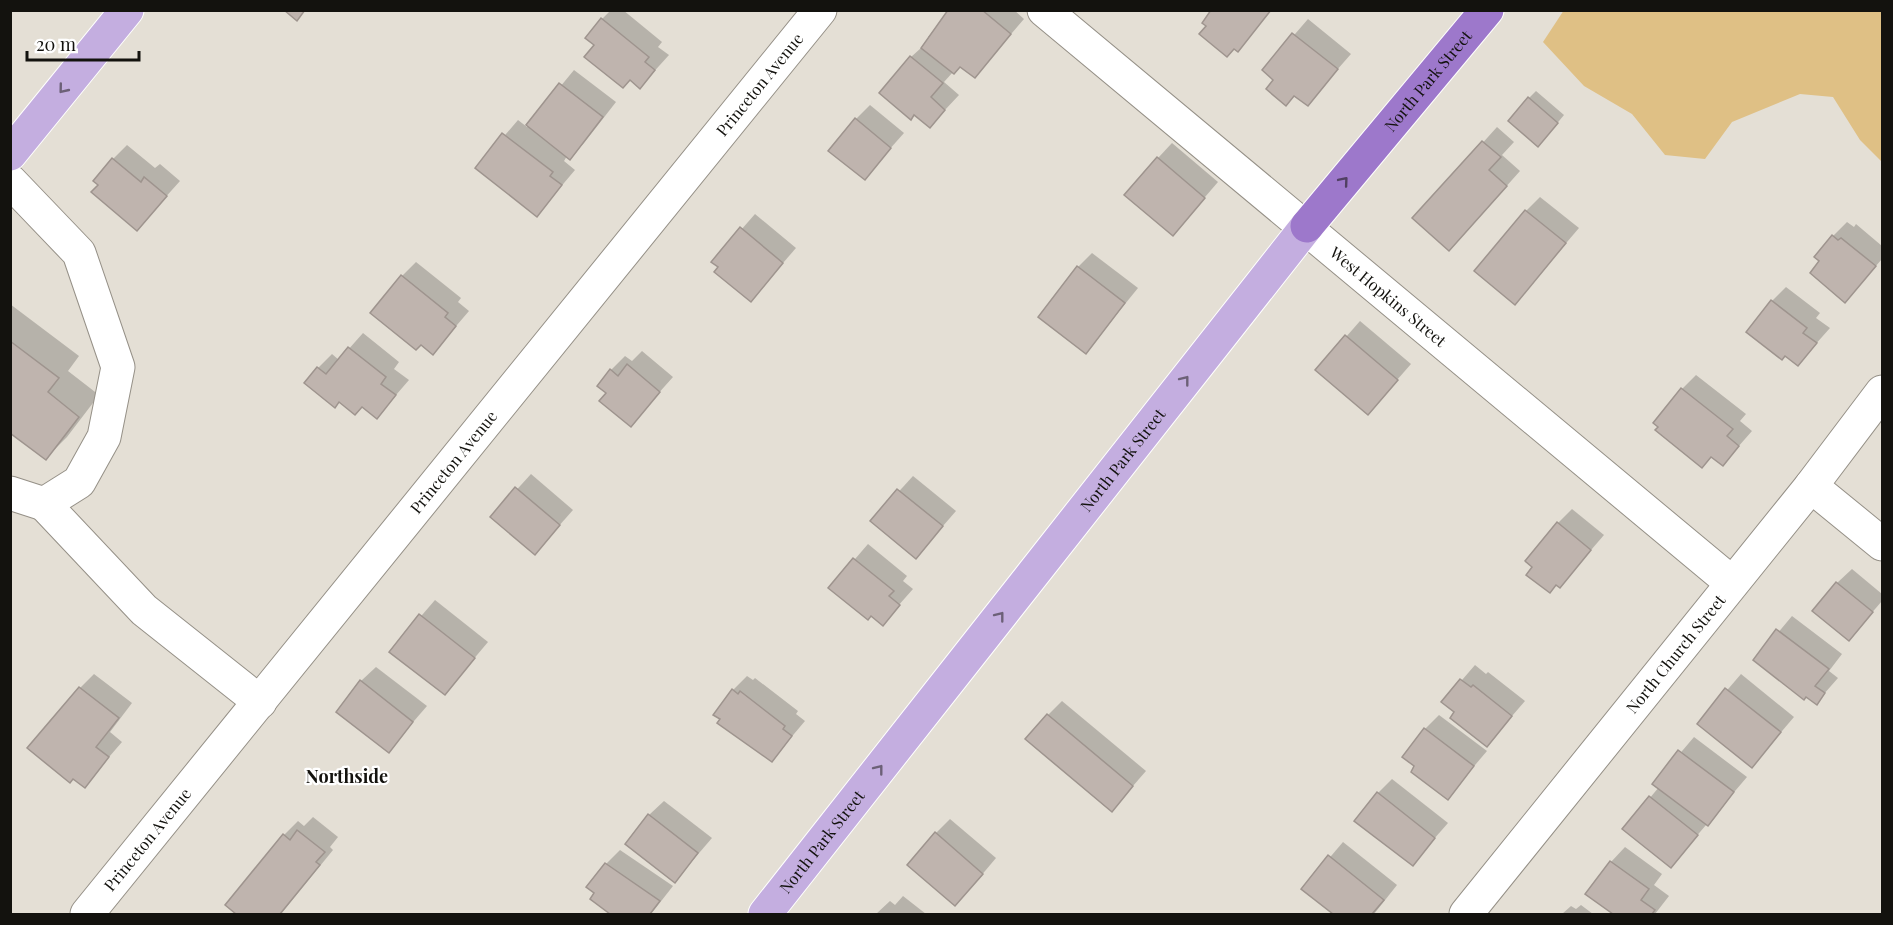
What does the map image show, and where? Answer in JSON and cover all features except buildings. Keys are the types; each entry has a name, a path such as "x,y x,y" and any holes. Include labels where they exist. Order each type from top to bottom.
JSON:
{"highway":[{"name":"North Park Street","path":"1307,226 1487,10"}],"main road":[{"path":"10,154 126,10"},
{"name":"North Park Street","path":"765,915 1307,226"}],"street":[{"name":"Princeton Avenue","path":"87,915 820,10"},
{"name":"West Hopkins Street","path":"1044,10 1307,226 1732,583"},
{"path":"10,181 79,253 118,367 104,437 79,482 44,504"},
{"name":"North Church Street","path":"1466,915 1811,486 1882,392"},
{"path":"1811,486 1882,544"},
{"path":"10,493 44,504 144,609 260,702"}],"shaded area":[{"path":"1564,10 1882,11 1882,162 1860,140 1833,97 1800,94 1732,122 1705,159 1665,155 1632,114 1584,86 1543,42"}],"district":[{"name":"Northside","path":"347,777"}]}
